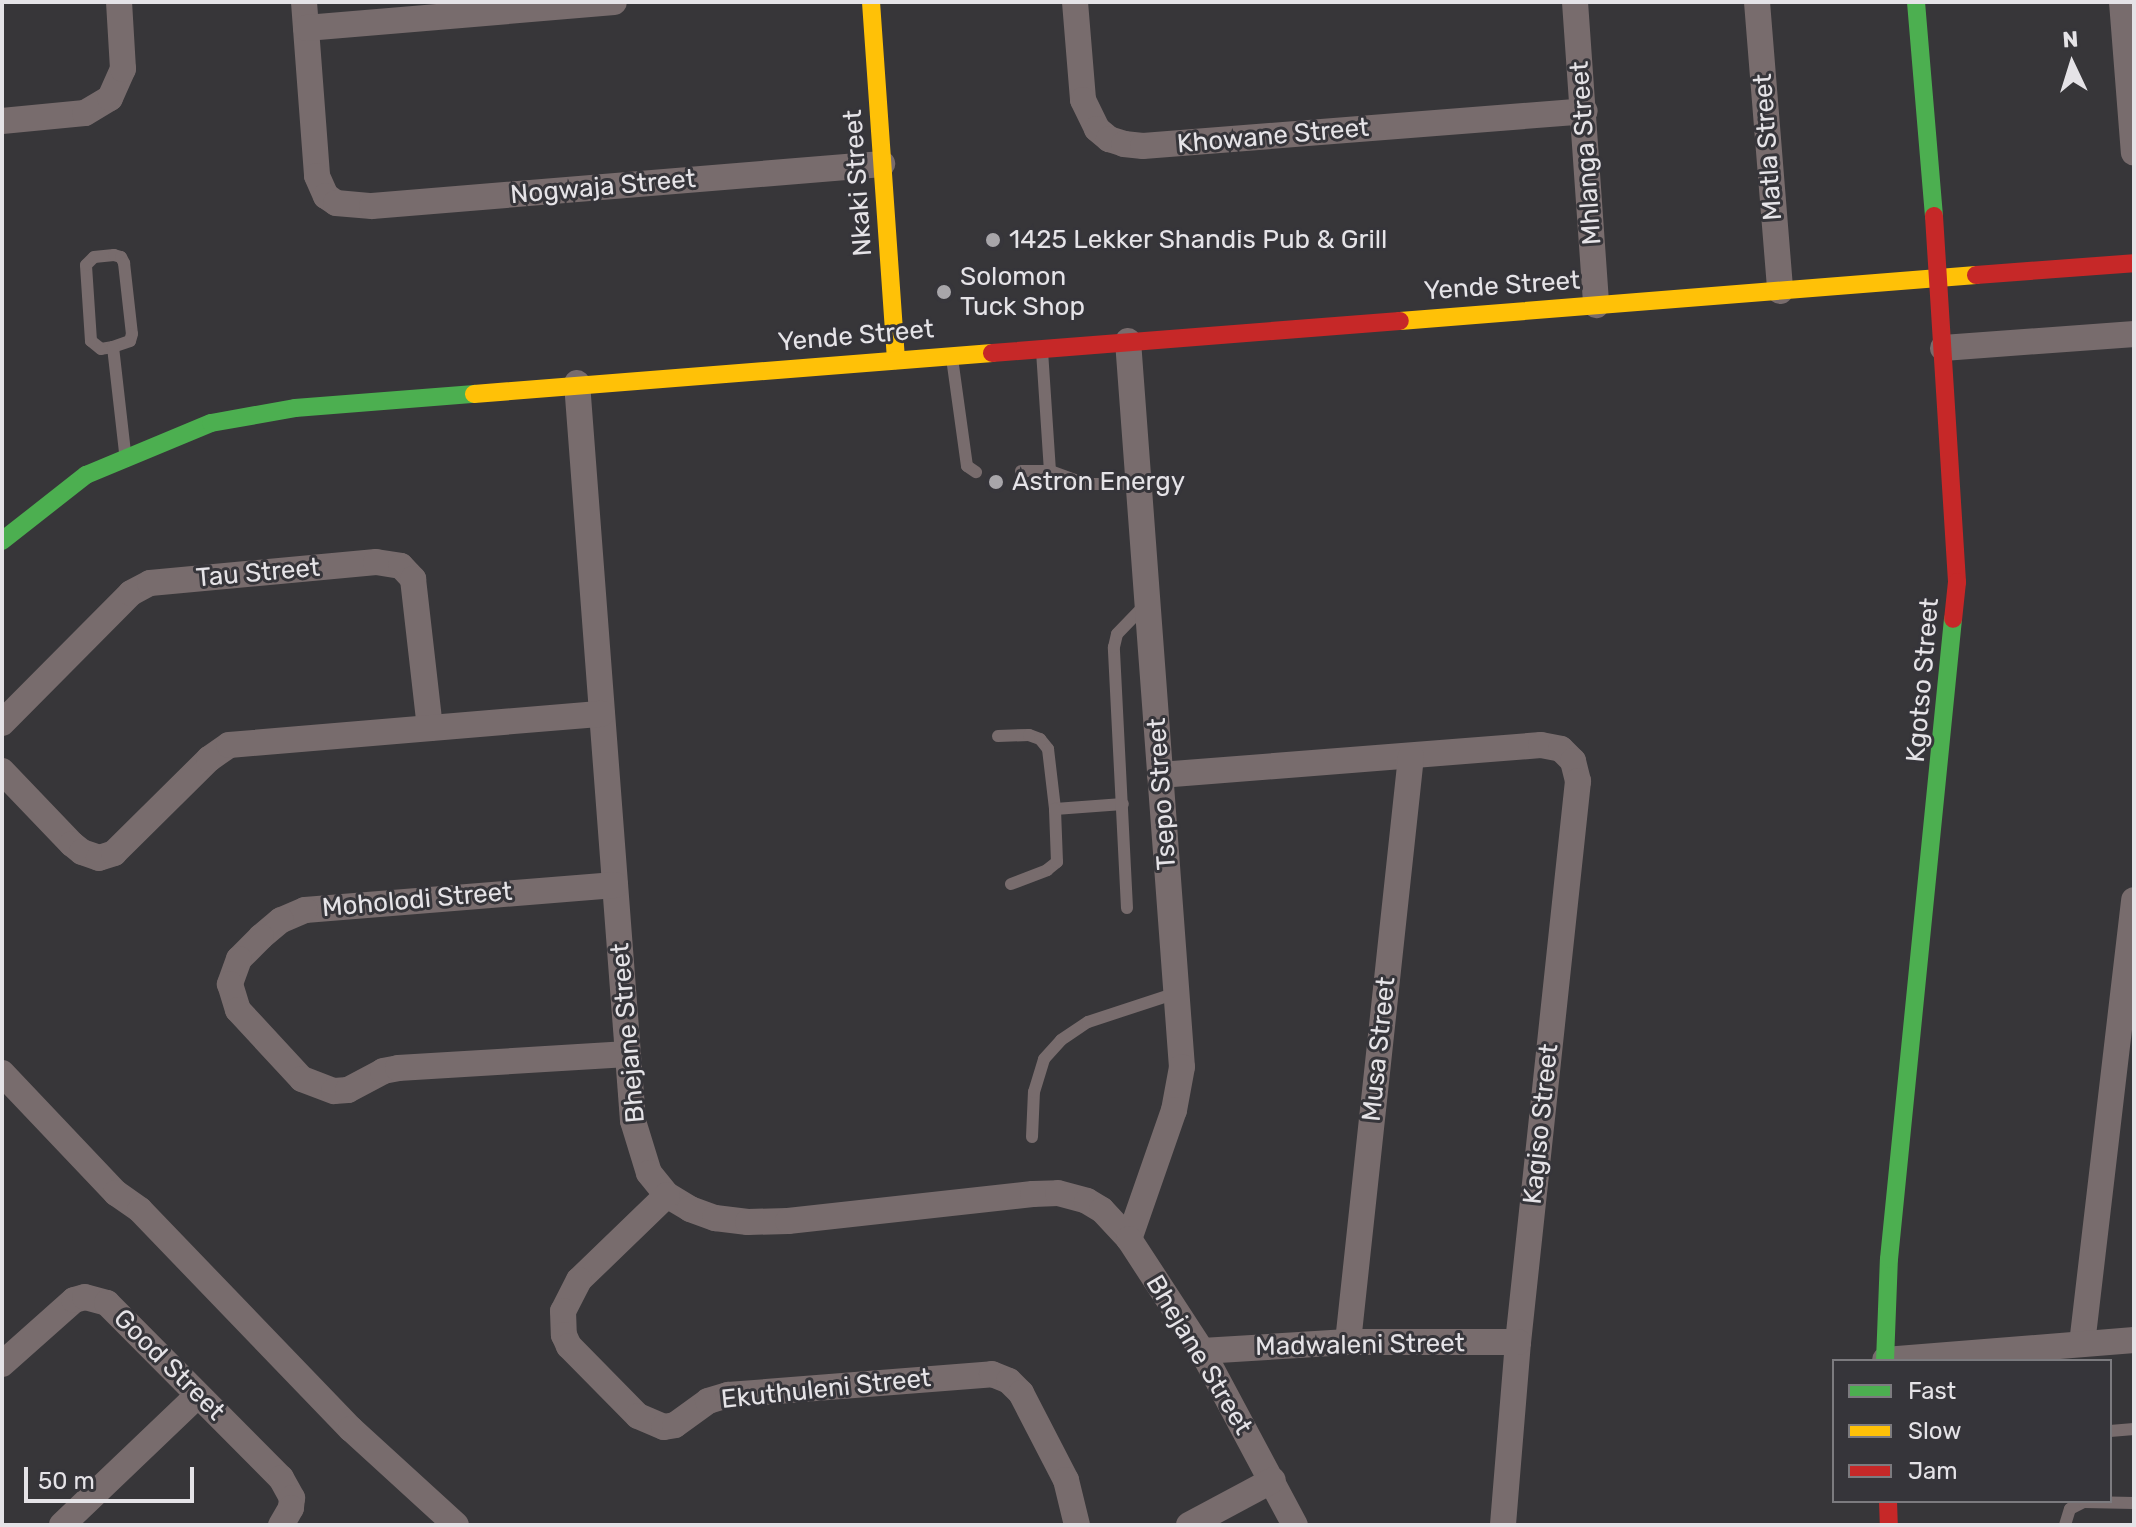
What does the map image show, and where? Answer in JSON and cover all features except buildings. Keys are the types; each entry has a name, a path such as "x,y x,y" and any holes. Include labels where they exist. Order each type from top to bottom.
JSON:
{"street":[{"path":"2,121 85,113 110,98 123,69 119,2"},
{"path":"305,15 614,2"},
{"name":"Nkaki Street","path":"871,2 896,360"},
{"name":"Khowane Street","path":"1075,2 1085,109 1097,129 1109,139 1124,144 1143,146 1585,111"},
{"name":"Mhlanga Street","path":"1575,2 1585,111 1596,305"},
{"name":"Matla Street","path":"1757,2 1780,291"},
{"name":"Kgotso Street","path":"1885,1359 1889,1259 1955,626 1956,535 1916,2"},
{"path":"2122,2 2129,32 2134,153"},
{"name":"Nogwaja Street","path":"305,15 317,176 326,196 344,205 372,206 882,164"},
{"name":"Yende Street","path":"2,541 50,500 86,475 198,427 261,413 577,383 2134,263"},
{"path":"1943,348 2134,334"},
{"name":"Tsepo Street","path":"1128,341 1181,1086 1129,1239"},
{"name":"Bhejane Street","path":"577,383 633,1121 649,1173 667,1195 715,1218 748,1222 1058,1193 1087,1201 1102,1210 1129,1239 1202,1351 1295,1525"},
{"name":"Tau Street","path":"2,723 131,593 150,583 376,562 401,566 413,579 430,728"},
{"path":"2,771 72,844 82,852 99,858 114,853 209,759 229,745 602,714"},
{"name":"Kagiso Street","path":"1411,756 1541,745 1561,749 1568,755 1576,769 1578,781 1518,1342 1503,1525"},
{"path":"1160,775 1411,756"},
{"name":"Musa Street","path":"1348,1342 1411,756"},
{"name":"Moholodi Street","path":"615,885 305,910 281,920 261,937 239,959 230,984 238,1010 302,1079 334,1091 348,1090 383,1071 398,1068 628,1054"},
{"path":"2082,1344 2121,1134 2134,900"},
{"path":"2,1073 116,1193 140,1210 351,1429 456,1525"},
{"name":"Ekuthuleni Street","path":"667,1195 579,1280 563,1311 564,1335 569,1346 638,1416 664,1427 686,1418 708,1401 728,1395 992,1374 1009,1381 1021,1393 1066,1480 1077,1525"},
{"name":"Good Street","path":"2,1364 63,1306 85,1297 107,1303 287,1486 291,1508 283,1523"},
{"path":"1914,1359 2134,1340"},
{"name":"Madwaleni Street","path":"1202,1351 1348,1342 1518,1342"},
{"path":"62,1525 198,1395"},
{"path":"1189,1525 1273,1480"},
{"path":"1888,1503 1889,1525"}],"lane":[{"path":"114,255 121,257 124,263 132,334 130,341 113,347 101,349 91,341 86,265 94,257 114,255"},
{"path":"113,347 125,456"},
{"path":"1042,348 1050,471"},
{"path":"951,355 967,466 976,472"},
{"path":"1021,471 1050,471 1086,484 1139,484"},
{"path":"1127,908 1114,647 1117,634 1147,602"},
{"path":"998,736 1029,735 1040,739 1048,749 1055,809 1057,862 1047,870 1011,884"},
{"path":"1055,809 1123,804"},
{"path":"1032,1137 1034,1092 1044,1059 1061,1040 1100,1017 1176,993"},
{"path":"2112,1431 2134,1429"},
{"path":"2065,1525 2070,1509 2082,1503"},
{"path":"2112,1503 2134,1503"}],"traffic: fast":[{"path":"1916,2 1934,216"},
{"path":"2,541 86,475 211,423 295,408 474,394"},
{"path":"1885,1359 1889,1259 1953,619"}],"traffic: slow":[{"path":"871,2 896,360"},
{"path":"1400,321 1976,275"},
{"path":"474,394 992,353"}],"traffic: jam":[{"path":"1934,216 1957,582 1953,619"},
{"path":"1976,275 2134,263"},
{"path":"992,353 1400,321"},
{"path":"1888,1503 1889,1525"}],"place":[{"name":"1425 Lekker Shandis Pub & Grill","path":"993,240"},
{"name":"Solomon Tuck Shop","path":"944,292"},
{"name":"Astron Energy","path":"996,482"}]}
